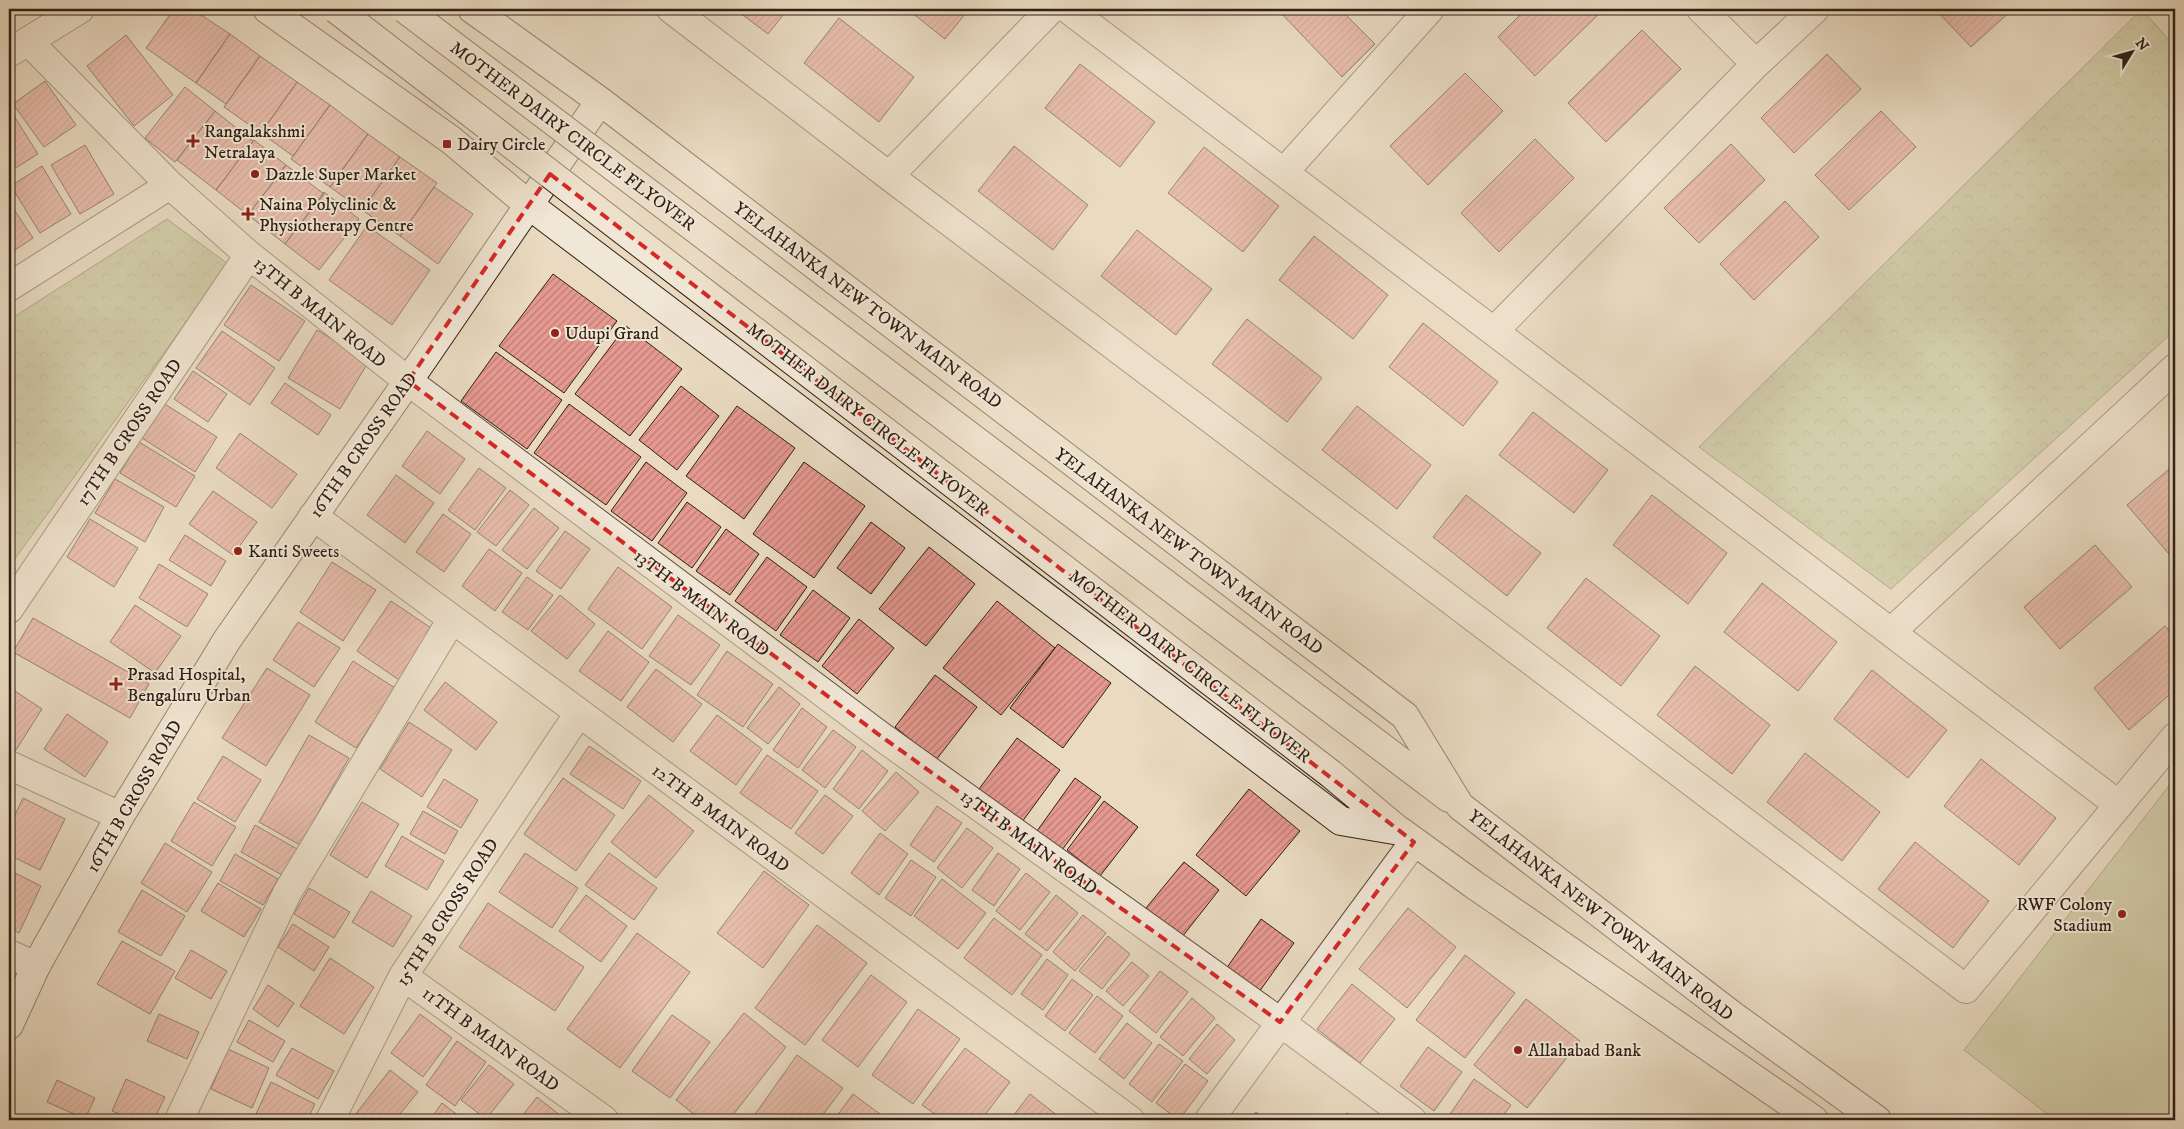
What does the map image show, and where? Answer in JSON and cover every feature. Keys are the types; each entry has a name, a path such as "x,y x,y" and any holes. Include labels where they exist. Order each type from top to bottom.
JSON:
{"street":[{"path":"18,47 80,9"},
{"path":"267,9 295,17 451,140 529,206 1341,821 1407,836 1814,1120"},
{"name":"MOTHER DAIRY CIRCLE FLYOVER","path":"336,9 1331,774 1407,836"},
{"name":"MOTHER DAIRY CIRCLE FLYOVER","path":"405,9 1460,806"},
{"name":"YELAHANKA NEW TOWN MAIN ROAD","path":"472,9 600,101 1405,716 1460,806 1732,1015 1877,1120"},
{"path":"671,9 888,176 1966,989 2175,737"},
{"path":"888,176 1052,9"},
{"path":"1068,9 2119,805"},
{"path":"1284,172 1430,9"},
{"path":"1701,9 1756,64"},
{"path":"1494,331 1756,64 1815,9"},
{"name":"13TH B MAIN ROAD","path":"18,47 249,255 408,382 882,737 1280,1022 1412,1120"},
{"name":"16TH B CROSS ROAD","path":"9,1025 36,966 120,816 227,640 408,382 600,101"},
{"path":"9,287 170,185"},
{"name":"17TH B CROSS ROAD","path":"9,609 249,255"},
{"path":"1891,632 2175,368"},
{"name":"12TH B MAIN ROAD","path":"313,516 1130,1120"},
{"path":"179,1120 287,893 452,618"},
{"name":"15TH B CROSS ROAD","path":"330,1120 403,976 579,713"},
{"path":"9,765 120,816"},
{"path":"1209,1120 1280,1022 1407,836"},
{"path":"9,954 36,966"},
{"name":"11TH B MAIN ROAD","path":"403,976 604,1120"}],"highlighted area":[{"path":"550,174 1414,842 1280,1022 882,737 408,381"}],"green space":[{"path":"2142,9 2175,47 2175,330 1891,589 1699,447"},
{"path":"167,219 228,264 9,567 9,320"},
{"name":"RWF Colony Stadium","path":"2175,778 2175,1120 2055,1120 1964,1050"}],"building":[{"path":"174,9 192,9 230,34 196,83 146,48"},
{"path":"735,9 788,9 768,34"},
{"path":"907,9 969,9 945,39"},
{"path":"1283,9 1340,9 1375,44 1342,77 1280,12"},
{"path":"1526,9 1604,9 1535,76 1498,37"},
{"path":"1935,9 2013,9 1971,47"},
{"path":"839,18 914,77 879,122 804,63"},
{"path":"1642,30 1681,69 1606,142 1568,103"},
{"path":"230,34 260,56 226,104 196,83"},
{"path":"126,35 173,95 134,126 87,66"},
{"path":"1827,54 1861,89 1794,153 1761,118"},
{"path":"260,56 297,82 261,133 224,107"},
{"path":"1080,64 1155,122 1120,167 1045,108"},
{"path":"1465,73 1503,111 1428,185 1390,146"},
{"path":"45,81 76,125 44,147 13,104"},
{"path":"297,82 330,105 293,156 261,133"},
{"path":"185,87 215,111 175,162 145,138"},
{"path":"330,105 368,134 330,187 291,159"},
{"path":"9,108 38,154 9,172"},
{"path":"215,111 253,141 216,190 177,160"},
{"path":"1881,111 1916,147 1849,210 1815,175"},
{"path":"368,134 400,157 362,210 330,187"},
{"path":"1535,139 1574,178 1499,252 1461,213"},
{"path":"254,140 286,165 248,215 216,190"},
{"path":"1731,144 1765,180 1699,243 1664,208"},
{"path":"85,145 114,194 80,214 51,165"},
{"path":"1014,146 1088,205 1053,250 978,191"},
{"path":"1204,147 1279,206 1243,252 1168,193"},
{"path":"400,157 437,183 400,236 362,210"},
{"path":"286,165 324,194 285,244 248,215"},
{"path":"42,166 71,214 40,233 11,186"},
{"path":"434,187 473,214 438,264 400,236"},
{"path":"324,192 359,219 319,270 285,244"},
{"path":"1785,201 1819,237 1754,300 1720,264"},
{"path":"9,202 33,238 9,254"},
{"path":"367,226 430,270 392,325 329,280"},
{"path":"1137,230 1212,289 1176,335 1101,276"},
{"path":"1314,236 1388,295 1353,339 1279,280"},
{"path":"553,274 617,321 564,393 499,346"},
{"path":"251,285 305,321 279,361 224,325"},
{"path":"1247,319 1322,378 1287,422 1212,364"},
{"path":"1423,323 1498,382 1463,426 1389,367"},
{"path":"626,326 682,369 630,436 575,394"},
{"path":"317,330 369,361 340,409 288,378"},
{"path":"222,331 275,368 250,405 196,368"},
{"path":"496,352 562,400 527,449 461,401"},
{"path":"193,371 227,394 208,422 174,399"},
{"path":"285,383 331,415 318,435 271,403"},
{"path":"681,386 719,416 677,470 639,440"},
{"path":"163,403 217,437 195,472 142,438"},
{"path":"569,404 641,457 606,505 534,453"},
{"path":"737,406 795,448 744,519 686,476"},
{"path":"1357,406 1431,465 1397,509 1322,450"},
{"path":"1533,412 1608,470 1574,513 1499,455"},
{"path":"427,431 465,459 440,494 402,466"},
{"path":"240,433 297,474 272,508 216,468"},
{"path":"139,442 195,476 176,507 120,473"},
{"path":"646,462 687,493 652,541 611,511"},
{"path":"804,462 865,506 814,578 753,534"},
{"path":"2175,464 2175,548 2169,554 2127,505"},
{"path":"479,468 506,488 475,530 448,510"},
{"path":"396,475 434,503 405,543 367,515"},
{"path":"115,479 164,507 145,542 95,513"},
{"path":"510,490 529,505 496,546 477,532"},
{"path":"213,491 257,522 233,555 189,524"},
{"path":"1466,495 1541,553 1507,596 1433,537"},
{"path":"1652,495 1727,553 1688,604 1613,545"},
{"path":"687,502 721,527 692,568 658,543"},
{"path":"534,508 559,528 527,569 502,550"},
{"path":"443,514 471,534 444,572 416,552"},
{"path":"90,519 138,548 114,587 67,557"},
{"path":"871,522 905,548 871,594 837,568"},
{"path":"726,529 759,554 730,595 696,571"},
{"path":"565,531 590,549 561,589 536,571"},
{"path":"185,535 226,561 211,586 169,560"},
{"path":"2095,545 2132,587 2060,649 2024,607"},
{"path":"929,547 975,584 926,646 879,609"},
{"path":"489,549 522,573 495,611 462,586"},
{"path":"767,557 807,587 776,631 735,601"},
{"path":"332,562 376,590 343,641 300,612"},
{"path":"159,564 208,594 187,627 139,598"},
{"path":"618,567 672,607 642,649 588,609"},
{"path":"527,577 553,595 528,630 502,612"},
{"path":"1586,578 1660,636 1621,686 1547,628"},
{"path":"1762,583 1837,642 1798,691 1724,632"},
{"path":"813,590 850,618 818,662 780,635"},
{"path":"560,595 595,624 567,659 531,631"},
{"path":"391,601 434,630 399,680 357,651"},
{"path":"997,601 1055,648 1001,715 943,668"},
{"path":"135,605 181,636 155,673 110,642"},
{"path":"678,615 720,645 691,685 649,656"},
{"path":"33,618 149,684 130,718 13,652"},
{"path":"859,619 894,648 857,694 822,666"},
{"path":"298,622 340,648 314,687 273,660"},
{"path":"2165,626 2175,638 2175,690 2129,730 2094,688"},
{"path":"608,631 649,662 621,701 579,671"},
{"path":"1058,644 1111,683 1063,748 1010,708"},
{"path":"727,651 773,684 743,727 697,695"},
{"path":"353,661 395,688 356,748 315,722"},
{"path":"1695,666 1770,725 1732,774 1657,715"},
{"path":"267,668 310,695 266,766 222,738"},
{"path":"656,669 702,704 673,742 627,707"},
{"path":"1872,670 1947,730 1908,778 1834,719"},
{"path":"935,675 977,707 936,760 895,727"},
{"path":"445,682 497,722 476,750 424,710"},
{"path":"9,687 42,709 16,750 9,746"},
{"path":"779,687 800,704 768,744 747,728"},
{"path":"802,708 827,727 798,768 773,750"},
{"path":"67,714 108,742 85,777 44,749"},
{"path":"717,715 762,749 736,785 690,751"},
{"path":"409,722 452,750 422,797 380,769"},
{"path":"833,730 856,747 825,788 802,770"},
{"path":"309,735 349,758 300,845 259,822"},
{"path":"1017,738 1060,770 1022,822 979,789"},
{"path":"589,746 641,781 623,809 570,774"},
{"path":"862,750 888,771 859,809 833,789"},
{"path":"1805,753 1880,812 1842,861 1767,802"},
{"path":"767,755 818,791 791,829 740,793"},
{"path":"223,756 261,780 235,822 197,799"},
{"path":"1981,759 2056,818 2019,865 1944,806"},
{"path":"896,772 919,792 885,831 862,811"},
{"path":"563,778 615,815 576,871 524,834"},
{"path":"1075,778 1101,797 1062,850 1037,831"},
{"path":"444,779 478,800 461,828 427,807"},
{"path":"1249,789 1300,831 1246,896 1196,855"},
{"path":"649,795 694,831 656,878 611,842"},
{"path":"825,795 853,816 823,854 795,833"},
{"path":"23,798 65,819 40,870 9,855 9,828"},
{"path":"1104,801 1138,827 1100,876 1067,850"},
{"path":"194,802 236,827 212,866 171,841"},
{"path":"362,802 399,824 367,878 330,855"},
{"path":"937,806 962,823 934,862 910,845"},
{"path":"423,811 458,831 445,854 410,834"},
{"path":"255,825 297,849 282,875 241,852"},
{"path":"967,828 993,848 962,888 937,868"},
{"path":"880,833 908,854 879,895 851,873"},
{"path":"402,836 444,861 427,890 385,866"},
{"path":"1915,842 1989,901 1953,948 1878,889"},
{"path":"165,843 212,872 187,912 141,883"},
{"path":"525,853 578,888 552,928 499,892"},
{"path":"609,853 657,888 634,920 585,885"},
{"path":"998,853 1020,869 994,906 972,890"},
{"path":"235,854 278,879 263,905 220,881"},
{"path":"911,860 936,877 911,916 885,898"},
{"path":"1184,862 1219,890 1182,937 1146,908"},
{"path":"9,870 41,886 19,933 9,928"},
{"path":"764,871 809,905 763,968 717,933"},
{"path":"1026,873 1050,892 1020,930 996,911"},
{"path":"942,879 986,913 958,949 914,916"},
{"path":"218,883 261,909 244,937 201,911"},
{"path":"309,888 350,912 334,938 294,914"},
{"path":"142,890 185,916 161,956 118,932"},
{"path":"371,891 412,916 393,947 352,922"},
{"path":"586,895 627,926 601,962 559,931"},
{"path":"1056,895 1078,913 1047,951 1025,934"},
{"path":"488,903 584,967 555,1011 459,947"},
{"path":"1408,908 1456,947 1407,1008 1359,969"},
{"path":"1083,915 1106,933 1075,971 1053,952"},
{"path":"994,918 1042,955 1012,995 964,958"},
{"path":"1261,919 1294,943 1259,992 1226,969"},
{"path":"293,924 329,947 314,971 278,947"},
{"path":"817,925 867,963 805,1045 755,1008"},
{"path":"637,933 690,972 620,1068 567,1029"},
{"path":"1108,936 1130,954 1102,989 1079,971"},
{"path":"122,941 175,971 150,1014 97,984"},
{"path":"191,950 227,971 211,999 175,978"},
{"path":"1465,955 1515,993 1465,1058 1416,1020"},
{"path":"330,958 374,987 344,1034 300,1006"},
{"path":"1047,959 1068,975 1043,1010 1021,994"},
{"path":"1132,962 1149,976 1123,1006 1106,991"},
{"path":"1160,971 1188,992 1156,1033 1129,1011"},
{"path":"871,975 907,1002 858,1067 822,1040"},
{"path":"1072,979 1093,995 1065,1031 1045,1016"},
{"path":"1352,984 1395,1019 1360,1063 1317,1029"},
{"path":"268,985 294,1003 278,1027 253,1009"},
{"path":"1097,996 1123,1016 1095,1053 1069,1033"},
{"path":"1192,998 1215,1018 1183,1056 1160,1037"},
{"path":"1526,999 1580,1041 1527,1108 1474,1065"},
{"path":"918,1009 960,1039 913,1104 872,1075"},
{"path":"744,1013 786,1047 729,1120 701,1120 676,1100"},
{"path":"159,1014 199,1032 187,1059 147,1041"},
{"path":"420,1014 452,1038 423,1077 391,1053"},
{"path":"672,1015 710,1042 670,1098 632,1071"},
{"path":"249,1020 285,1041 273,1062 237,1042"},
{"path":"1127,1023 1152,1043 1124,1079 1099,1059"},
{"path":"1217,1024 1235,1040 1207,1074 1189,1059"},
{"path":"457,1041 486,1062 455,1106 426,1085"},
{"path":"1159,1044 1183,1061 1152,1102 1129,1084"},
{"path":"1428,1047 1462,1072 1434,1111 1400,1086"},
{"path":"292,1048 334,1071 318,1099 276,1075"},
{"path":"965,1048 1010,1082 981,1120 943,1120 922,1105"},
{"path":"228,1049 269,1068 252,1108 211,1089"},
{"path":"797,1055 843,1088 819,1120 751,1120"},
{"path":"1185,1064 1208,1081 1179,1120 1156,1103"},
{"path":"489,1065 514,1084 486,1119 461,1100"},
{"path":"390,1070 418,1092 395,1120 351,1120"},
{"path":"126,1079 165,1097 154,1120 133,1120 112,1111"},
{"path":"1474,1079 1511,1105 1500,1120 1446,1120"},
{"path":"57,1080 95,1098 85,1119 47,1102"},
{"path":"271,1082 315,1104 307,1120 253,1120"},
{"path":"853,1094 888,1120 834,1120"},
{"path":"1030,1094 1063,1120 1010,1120"},
{"path":"537,1097 561,1116 558,1120 519,1120"},
{"path":"442,1103 464,1120 430,1120"},
{"path":"1256,1112 1267,1120 1249,1120"},
{"path":"1347,1113 1357,1120 1342,1120"}],"place":[{"name":"Rangalakshmi Netralaya","path":"193,141"},
{"name":"Dairy Circle","path":"447,144"},
{"name":"Dazzle Super Market","path":"255,174"},
{"name":"Naina Polyclinic & Physiotherapy Centre","path":"248,214"},
{"name":"Udupi Grand","path":"555,333"},
{"name":"Kanti Sweets","path":"238,551"},
{"name":"Prasad Hospital, Bengaluru Urban","path":"116,684"},
{"name":"RWF Colony Stadium","path":"2122,914"},
{"name":"Allahabad Bank","path":"1518,1050"}]}
